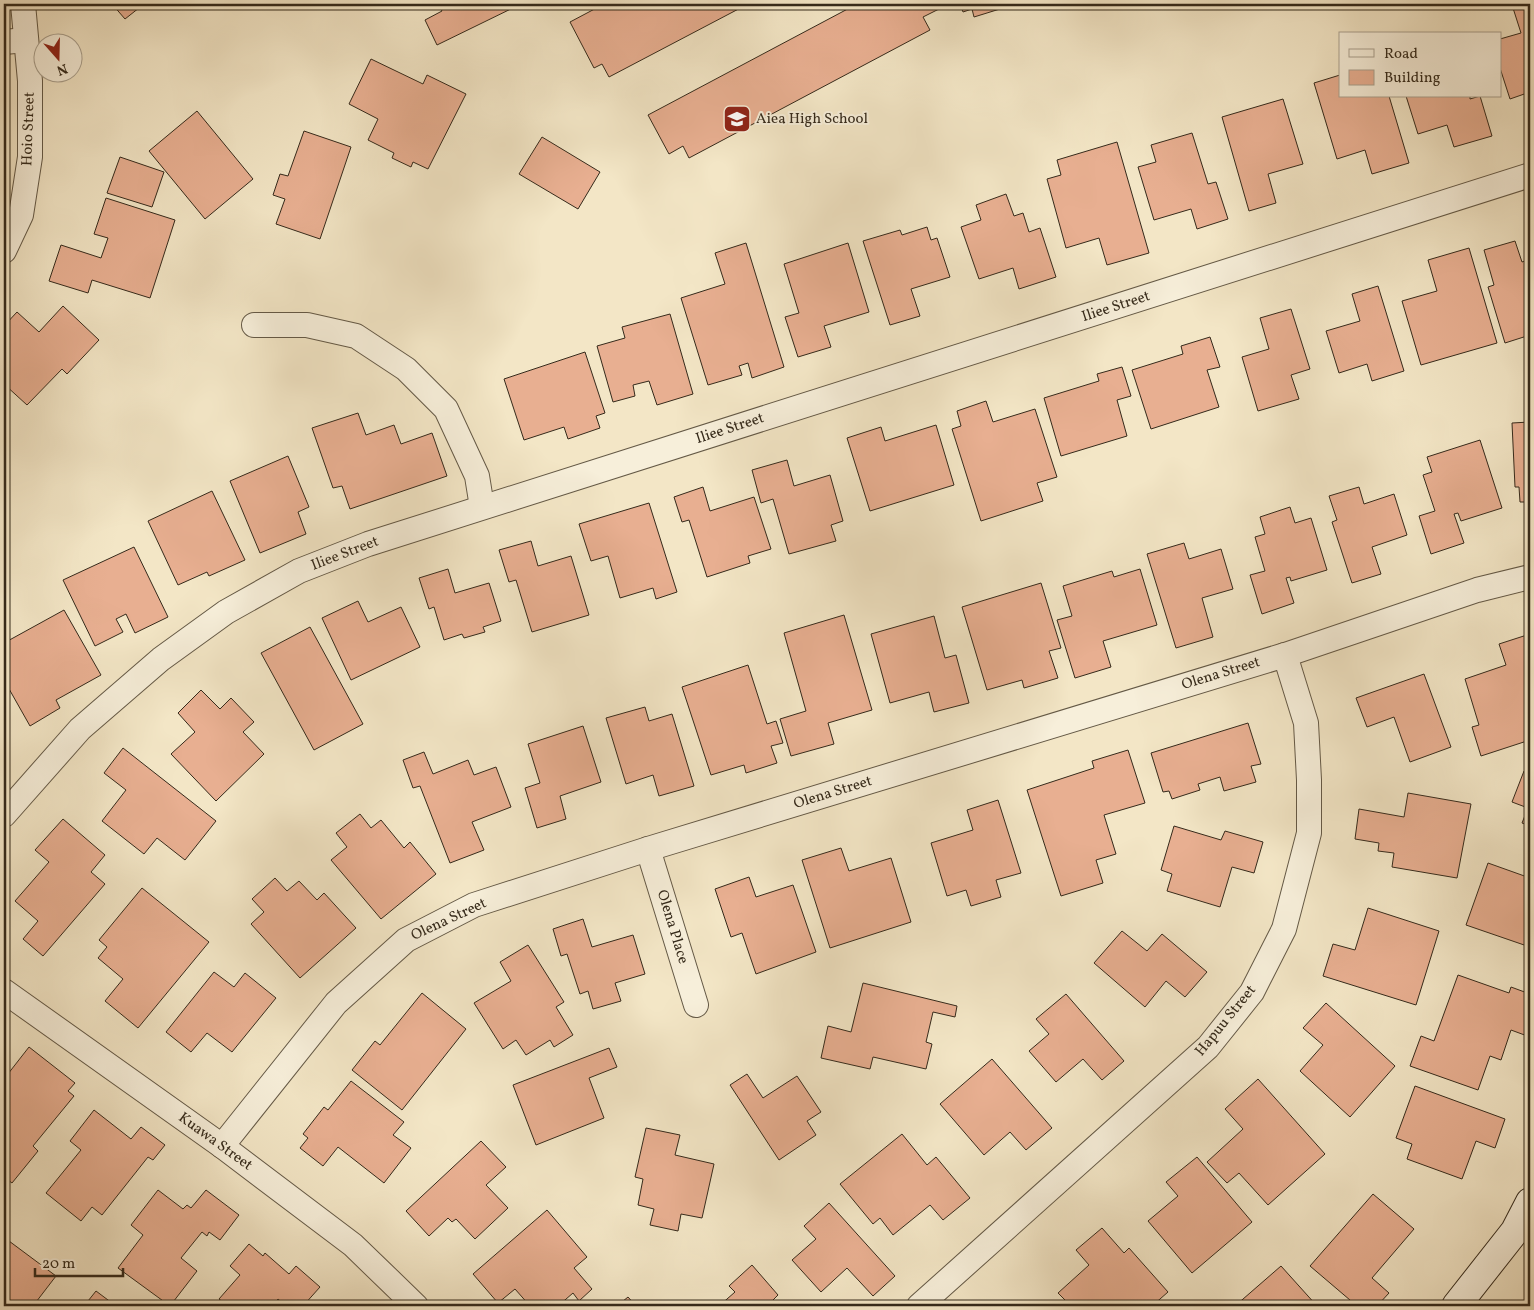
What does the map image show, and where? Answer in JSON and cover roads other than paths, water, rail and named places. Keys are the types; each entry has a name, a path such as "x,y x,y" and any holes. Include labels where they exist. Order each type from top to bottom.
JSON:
{"street":[{"name":"Hoio Street","path":"4,250 21,215 30,157 30,81 15,41 23,4"},
{"name":"Iliee Street","path":"4,815 80,729 161,659 226,612 299,571 368,544 482,507 1530,175"},
{"path":"254,325 307,325 356,336 406,368 446,409 477,476 482,507"},
{"name":"Olena Street","path":"222,1146 336,1003 406,940 474,905 648,849 1285,655 1477,590 1530,577"},
{"name":"Hapuu Street","path":"918,1306 1208,1047 1252,992 1284,929 1309,833 1306,723 1285,655"},
{"name":"Olena Place","path":"648,849 696,1005"},
{"name":"Kuawa Street","path":"4,990 222,1146 353,1245 416,1306"},
{"path":"1456,1306 1515,1231 1530,1202"}],"place":[{"name":"Aiea High School","path":"737,119"}]}
